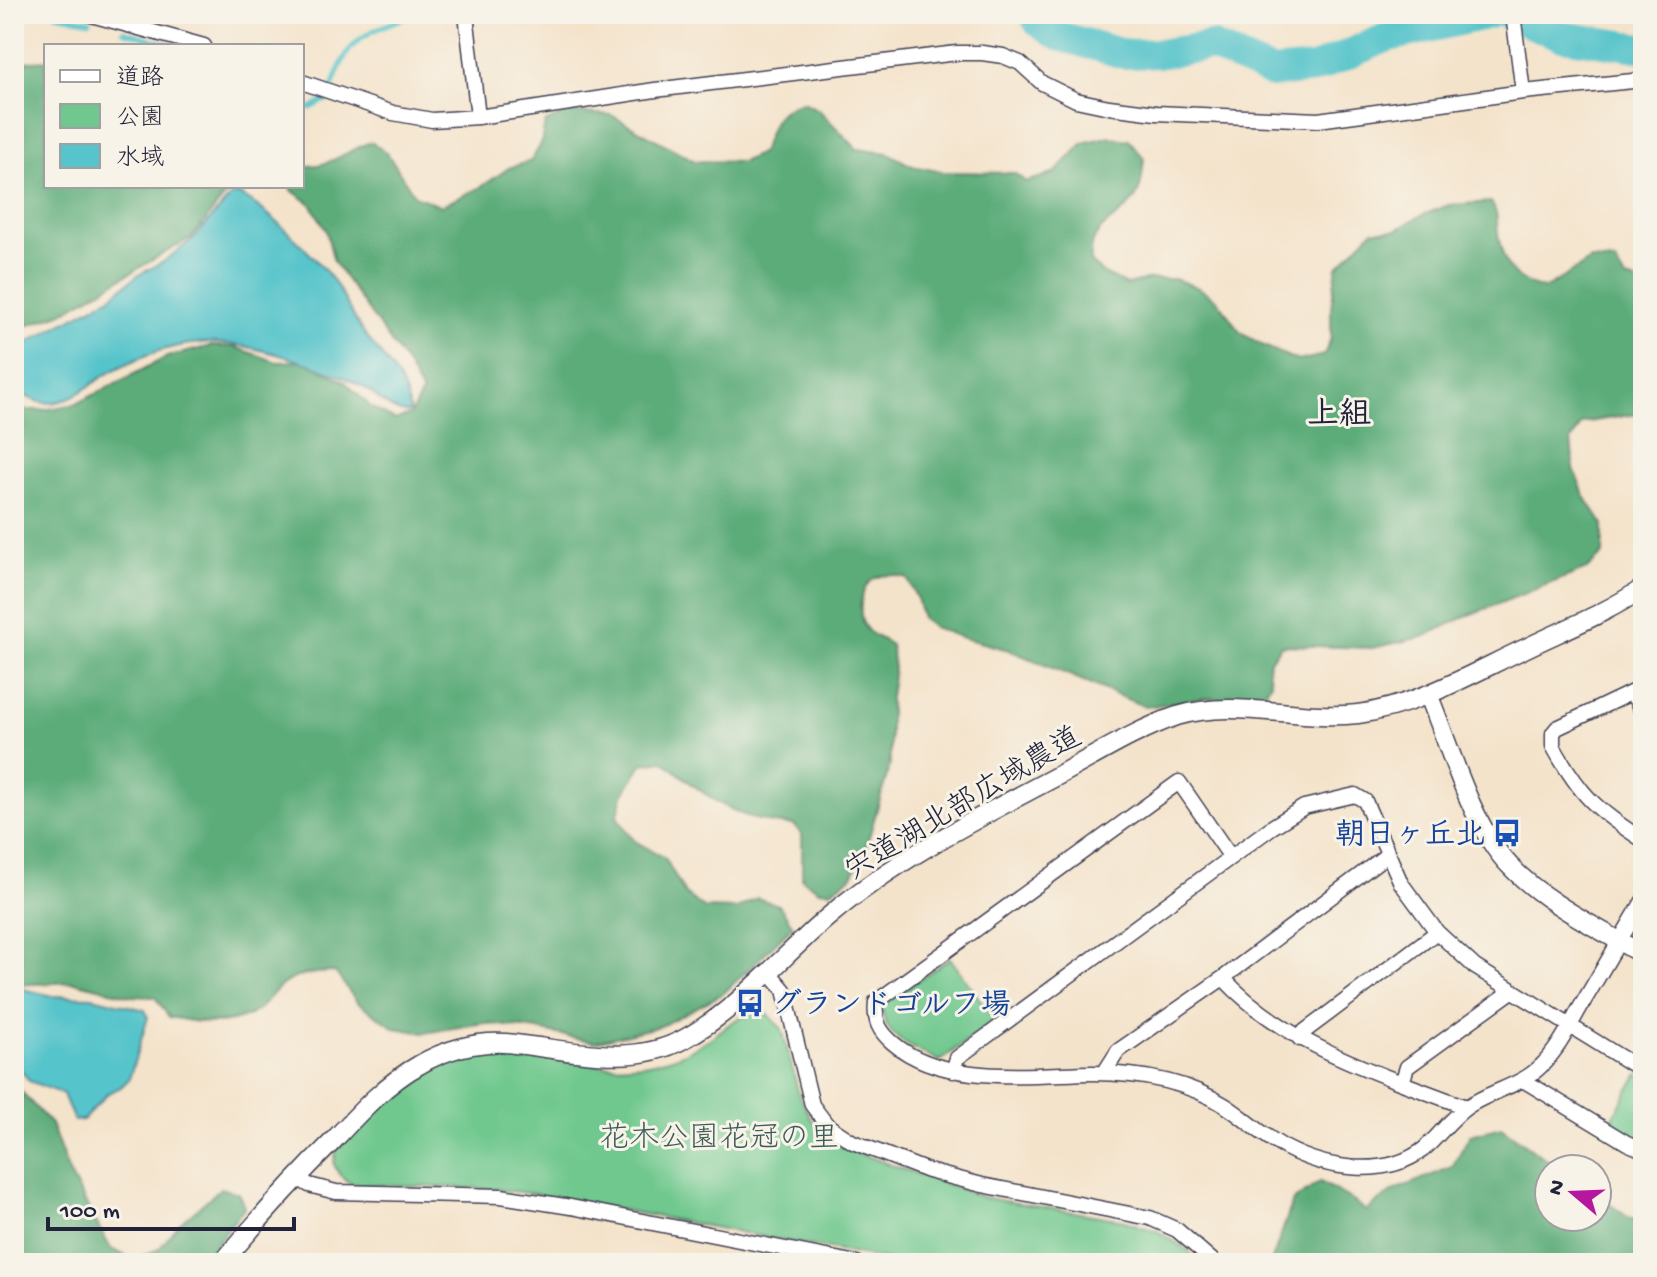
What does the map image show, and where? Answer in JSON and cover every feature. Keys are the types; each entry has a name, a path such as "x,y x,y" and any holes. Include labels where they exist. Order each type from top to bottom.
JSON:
{"street":[{"path":"90,14 197,44"},
{"path":"466,14 478,117"},
{"path":"1514,22 1523,92"},
{"path":"304,83 393,113 432,120 478,117 669,88 957,53 982,53 1003,56 1020,63 1042,83 1076,100 1156,113 1318,120 1523,92 1643,80"},
{"name":"宍道湖北部広域農道","path":"222,1263 297,1178 393,1081 422,1062 477,1044 503,1043 611,1055 647,1053 679,1042 714,1021 828,917 877,879 1143,729 1181,715 1211,710 1250,710 1316,717 1384,709 1428,694 1601,612 1643,588"},
{"path":"1643,713 1637,690 1557,728 1552,739 1553,746 1579,789 1603,815 1643,840"},
{"path":"1428,694 1472,804 1489,839 1510,866 1557,903 1643,955"},
{"path":"1230,856 1179,782 876,1002 874,1018 884,1036 928,1065 953,1071 1010,1074 1126,1073 1191,1089 1223,1105 1284,1147 1314,1160 1347,1167 1384,1167 1423,1149 1466,1107 1523,1080 1542,1066 1570,1025 1643,901"},
{"path":"953,1071 957,1058 1230,856 1304,807 1355,795 1365,801 1401,883 1437,932 1475,967 1643,1071"},
{"path":"1104,1073 1118,1051 1223,978 1388,854"},
{"path":"1300,1039 1305,1031 1437,932"},
{"path":"769,972 784,990 812,1105 827,1125 853,1142 928,1171 982,1185 1150,1218 1177,1230 1215,1263"},
{"path":"1223,978 1255,1010 1329,1055 1466,1107"},
{"path":"1402,1083 1407,1067 1512,991"},
{"path":"1523,1080 1643,1150"},
{"path":"297,1178 309,1185 336,1192 501,1196 857,1263"}],"green space":[{"path":"44,60 44,188 231,188 192,237 60,314 14,330 14,63"},
{"path":"803,102 819,110 857,149 888,153 912,166 943,172 1014,173 1026,182 1055,173 1083,143 1107,137 1129,140 1144,158 1140,186 1136,197 1125,210 1098,233 1093,241 1091,262 1102,273 1126,285 1150,279 1175,279 1199,288 1218,301 1240,332 1298,361 1324,355 1331,338 1331,307 1337,267 1373,230 1396,230 1420,216 1449,205 1491,202 1506,263 1516,276 1533,286 1544,289 1591,260 1615,262 1625,279 1643,283 1643,413 1582,423 1571,441 1574,469 1585,497 1603,524 1603,554 1587,569 1467,616 1423,637 1372,648 1282,645 1269,662 1271,682 1264,695 1244,700 1205,698 1146,707 1009,650 933,627 922,619 918,601 907,578 883,575 875,578 865,588 861,611 868,631 891,645 894,668 890,697 890,765 866,847 852,876 831,891 819,890 802,879 802,835 794,825 739,813 708,796 664,761 642,764 623,795 617,817 635,841 665,858 685,894 704,908 737,909 757,898 779,905 793,926 724,993 661,1026 595,1042 483,1023 424,1033 395,1028 357,1002 335,972 299,976 281,986 254,1012 219,1023 169,1017 155,997 131,996 74,982 14,985 14,408 43,410 76,404 167,357 211,346 234,347 277,362 306,361 345,382 372,408 395,420 410,415 422,393 407,365 334,262 326,230 311,204 291,190 304,188 304,166 329,162 371,142 387,153 415,196 441,206 481,187 509,168 531,161 541,144 545,123 568,112 611,115 695,161 742,162 762,152 771,126 779,114"},
{"path":"950,958 995,1020 940,1061 894,1035 888,1027 882,1006"},
{"name":"花木公園花冠の里","path":"751,1014 767,1014 782,1029 799,1095 810,1117 822,1133 844,1148 985,1198 1118,1219 1159,1232 1201,1263 904,1263 536,1194 493,1189 351,1184 339,1174 334,1164 336,1151 385,1102 429,1070 453,1061 513,1055 606,1065 645,1064 689,1051 736,1020"},
{"path":"1638,1074 1643,1077 1643,1143 1608,1125"},
{"path":"14,1084 51,1124 69,1173 111,1249 133,1259 159,1249 179,1224 221,1188 238,1193 245,1207 201,1263 14,1263"},
{"path":"1501,1127 1538,1153 1533,1153 1533,1233 1613,1233 1613,1206 1629,1218 1643,1221 1643,1263 1271,1263 1293,1201 1320,1182 1366,1211 1393,1191 1452,1167 1470,1135"}],"water":[{"path":"237,194 274,220 333,280 360,327 399,380 410,412 397,411 363,387 312,365 252,348 217,343 188,344 146,355 107,374 72,397 57,402 39,402 14,389 14,350 109,298 138,275 163,262 194,238 232,195"},
{"path":"14,987 53,996 93,997 145,1010 148,1017 129,1079 108,1093 83,1120 74,1121 63,1094 29,1081 14,1060"}],"waterway":[{"path":"56,14 90,21"},
{"path":"304,107 311,108 328,99 342,63 357,42 380,28 416,14"},
{"path":"1034,14 1038,22 1059,36 1124,54 1164,53 1211,46 1272,73 1314,69 1388,37 1489,14"},
{"path":"1507,14 1562,36 1643,48"},
{"path":"123,31 167,44"}],"place":[{"name":"朝日ヶ丘北","path":"1507,833"},
{"name":"グランドゴルフ場","path":"750,1003"}],"district":[{"name":"上組","path":"1339,412"}]}
